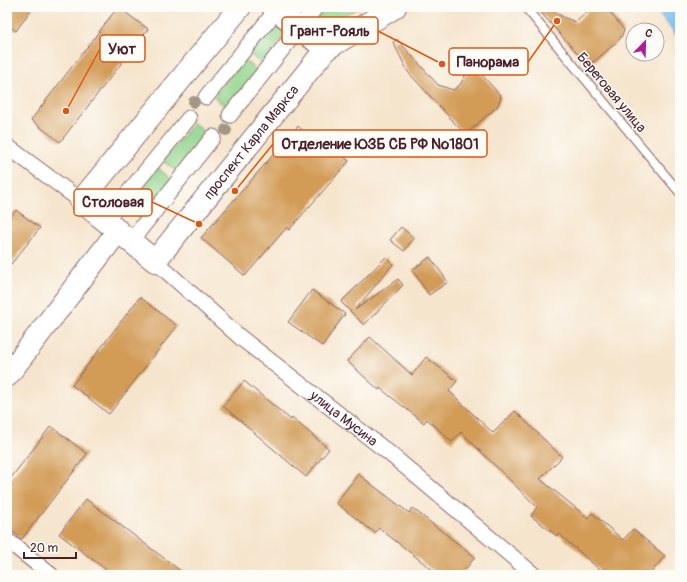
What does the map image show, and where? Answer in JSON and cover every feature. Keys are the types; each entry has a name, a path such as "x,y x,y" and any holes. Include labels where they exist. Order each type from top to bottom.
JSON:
{"street":[{"path":"81,201 240,7"},
{"path":"230,115 316,7"},
{"name":"проспект Карла Маркса","path":"155,261 326,49 395,7"},
{"path":"206,97 276,8 326,49"},
{"path":"7,376 118,231 189,118"},
{"path":"118,231 213,137"},
{"path":"10,153 81,201 155,261"},
{"name":"улица Мусина","path":"155,261 241,338 389,453 534,575"},
{"path":"7,540 51,575"}],"lane":[{"name":"Береговая улица","path":"525,7 680,193"}],"green space":[{"path":"319,7 361,7 309,33 303,27"},
{"path":"278,15 292,26 262,64 248,53"},
{"path":"243,59 257,70 227,108 214,97"},
{"path":"193,123 207,134 177,172 163,161"},
{"path":"157,167 171,179 139,220 125,208"}],"water":[{"path":"654,7 680,7 680,40"}],"building":[{"path":"7,7 33,7 16,31 7,25"},
{"path":"118,7 148,29 60,142 31,120"},
{"path":"536,7 546,7 565,18 576,22 586,13 588,7 606,7 624,30 620,39 595,61 589,63 583,60"},
{"path":"397,39 438,85 453,90 460,85 465,76 463,54 500,95 501,98 497,107 467,133 461,130 408,72 393,42"},
{"path":"298,126 314,141 319,136 349,161 289,230 287,227 245,276 201,238"},
{"path":"16,210 40,228 7,269 7,221"},
{"path":"401,227 414,238 404,251 390,240"},
{"path":"386,257 393,264 355,310 398,279 403,285 364,325 341,302"},
{"path":"430,257 448,282 429,295 412,270"},
{"path":"312,290 345,314 322,346 288,322"},
{"path":"140,297 177,326 109,414 72,385"},
{"path":"370,337 412,375 426,357 457,381 449,391 493,433 515,411 562,457 540,479 588,518 592,513 623,540 633,529 665,556 649,575 594,575 599,569 559,534 557,536 531,516 537,507 461,432 452,442 427,419 424,423 380,388 379,390 347,361"},
{"path":"244,381 329,449 306,477 223,406"},
{"path":"51,426 87,454 22,539 7,527 7,483"},
{"path":"358,474 409,513 412,508 475,557 461,575 439,575 379,528 375,533 336,503"},
{"path":"86,499 186,575 113,575 59,534"}],"place":[{"name":"Панорама","path":"557,21"},
{"name":"Грант-Рояль","path":"442,64"},
{"name":"Уют","path":"66,111"},
{"name":"Отделение ЮЗБ СБ РФ №1801","path":"235,191"},
{"name":"Столовая","path":"199,224"}]}
